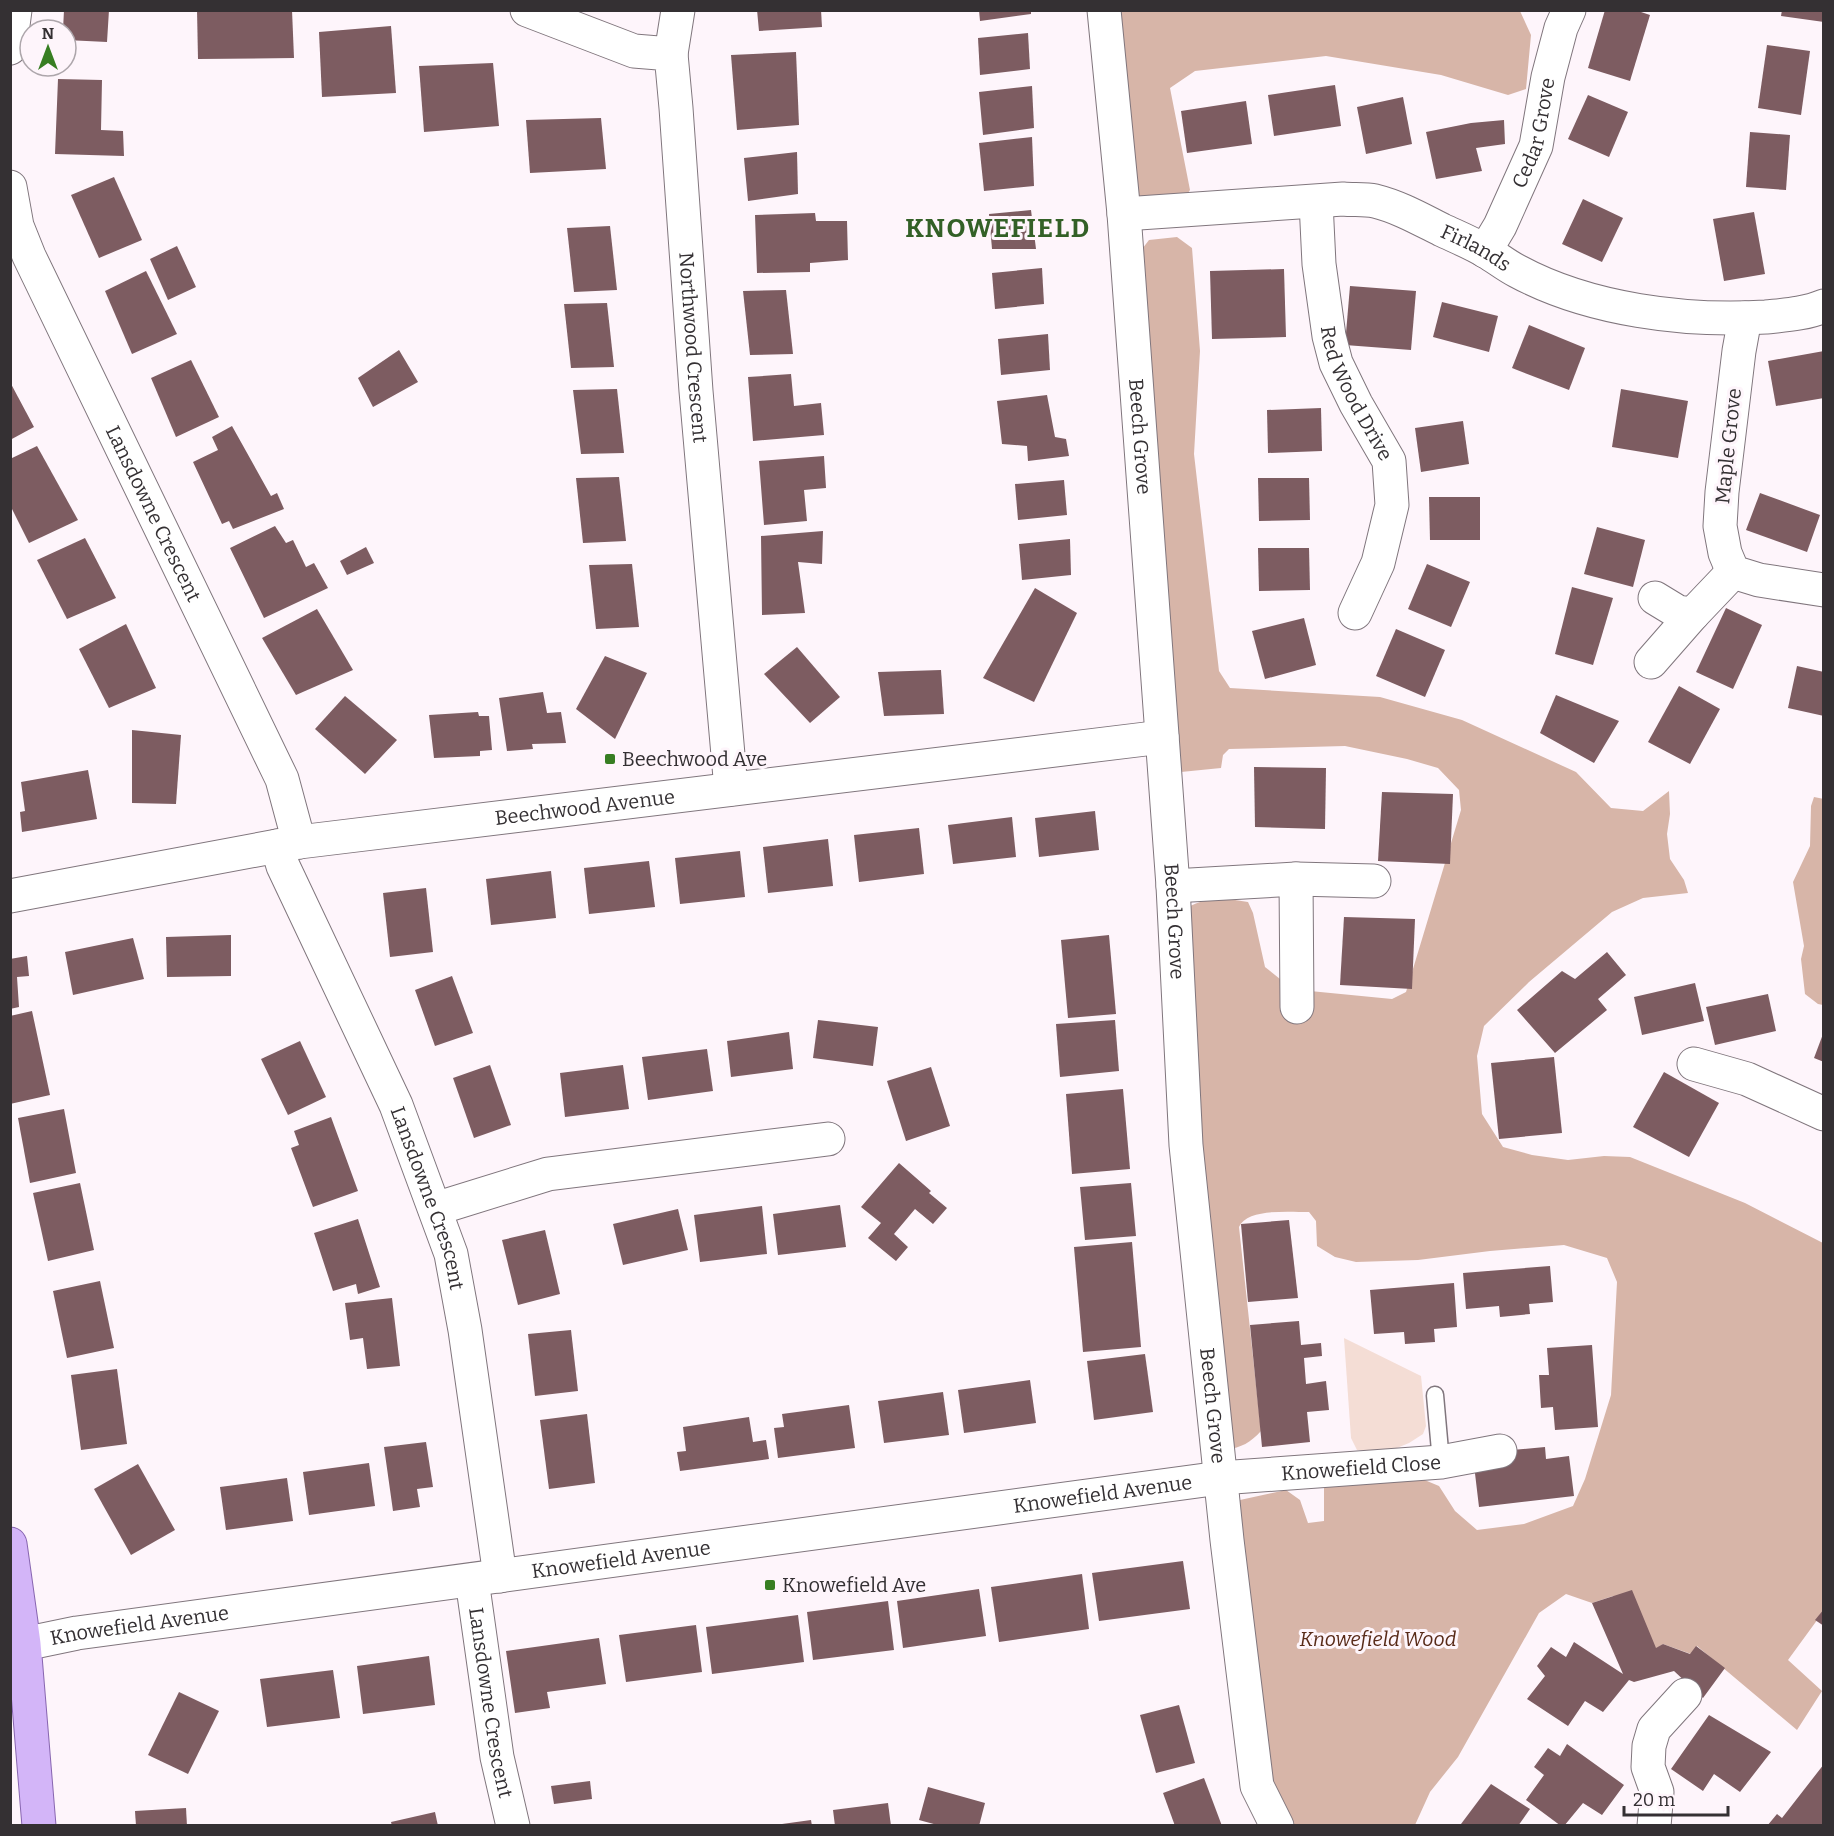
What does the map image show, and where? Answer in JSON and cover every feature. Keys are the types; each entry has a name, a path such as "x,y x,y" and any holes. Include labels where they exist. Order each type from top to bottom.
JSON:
{"main road":[{"path":"10,1544 17,1647 39,1826"}],"street":[{"path":"10,48 15,10"},
{"path":"527,10 634,51 671,54"},
{"name":"Northwood Crescent","path":"678,10 671,54 696,391 731,789"},
{"name":"Beech Grove","path":"1104,10 1124,214 1173,886 1186,1145 1220,1478 1257,1786 1277,1826"},
{"name":"Cedar Grove","path":"1485,251 1500,226 1536,146 1548,77 1561,28 1569,10"},
{"name":"Lansdowne Crescent","path":"10,187 17,226 29,256 282,779 288,844 283,866 396,1105 451,1254 465,1330 486,1578 488,1701 497,1757 513,1826"},
{"name":"Firlands","path":"1124,214 1343,200 1372,201 1399,209 1485,251 1518,272 1555,288 1596,301 1636,310 1698,317 1745,318 1785,315 1812,311 1824,306"},
{"name":"Red Wood Drive","path":"1316,202 1319,264 1329,336 1336,363 1356,404 1389,461 1392,505 1378,563 1355,612"},
{"name":"Maple Grove","path":"1733,572 1725,553 1720,526 1722,492 1745,318"},
{"path":"1651,662 1733,572 1759,580 1824,590"},
{"path":"1655,598 1677,612 1693,614"},
{"name":"Beechwood Avenue","path":"10,896 288,844 1162,737"},
{"path":"1296,879 1297,1007"},
{"path":"1173,886 1296,879 1374,881"},
{"path":"1694,1064 1748,1079 1824,1114"},
{"path":"435,1209 548,1174 828,1139"},
{"name":"Knowefield Close","path":"1220,1478 1441,1462 1500,1451"},
{"name":"Knowefield Avenue","path":"17,1647 77,1633 1220,1478"},
{"path":"1654,1826 1657,1792 1648,1767 1649,1746 1654,1729 1685,1695"}],"lane":[{"path":"1435,1395 1441,1462"}],"shaded area":[{"path":"1344,1338 1421,1376 1426,1426 1423,1434 1392,1450 1357,1450 1351,1438"}],"green space":[{"path":"1109,11 1520,11 1531,35 1526,89 1508,95 1441,75 1326,56 1195,71 1170,88 1190,190 1176,211 1144,210 1125,182"},
{"name":"Knowefield Wood","path":"1177,237 1192,248 1200,351 1194,454 1219,671 1230,688 1380,697 1462,720 1576,772 1611,808 1643,811 1669,791 1670,814 1667,834 1670,859 1684,880 1688,893 1643,898 1612,912 1529,982 1484,1026 1477,1056 1482,1114 1503,1147 1532,1155 1568,1160 1604,1156 1630,1157 1745,1203 1823,1243 1823,1612 1788,1660 1822,1691 1797,1730 1697,1646 1691,1654 1663,1644 1656,1649 1613,1596 1592,1603 1566,1594 1539,1613 1458,1757 1430,1792 1415,1825 1288,1825 1276,1804 1234,1515 1240,1500 1286,1490 1300,1500 1308,1523 1324,1521 1324,1484 1415,1476 1439,1486 1455,1511 1477,1530 1524,1524 1573,1506 1585,1479 1611,1395 1617,1282 1607,1258 1564,1245 1418,1260 1356,1262 1335,1257 1317,1246 1316,1221 1309,1212 1270,1212 1251,1217 1239,1227 1261,1431 1245,1444 1226,1450 1207,1215 1188,907 1202,901 1217,899 1248,902 1253,913 1265,967 1280,979 1310,991 1392,999 1406,992 1461,810 1459,790 1438,768 1345,746 1229,749 1223,755 1221,768 1181,772 1136,257 1149,240"},
{"path":"1814,797 1824,799 1823,1005 1805,994 1801,959 1804,946 1793,882 1810,846 1811,806"}],"building":[{"path":"64,10 109,10 107,42 78,41 78,18 64,18"},
{"path":"197,10 292,10 294,58 198,59"},
{"path":"757,10 821,10 822,27 759,31"},
{"path":"979,10 1031,10 1031,14 980,21"},
{"path":"1605,10 1635,10 1650,15 1630,81 1588,68"},
{"path":"1782,10 1824,10 1824,22 1781,16"},
{"path":"391,26 396,93 322,97 319,32"},
{"path":"1028,33 1030,69 980,75 978,38"},
{"path":"1767,45 1810,51 1801,115 1758,108"},
{"path":"796,52 799,125 737,130 731,55"},
{"path":"493,63 499,126 424,132 419,66"},
{"path":"58,79 102,80 101,130 123,131 124,156 55,154"},
{"path":"1335,85 1341,126 1274,136 1268,95"},
{"path":"1032,86 1034,128 983,135 979,92"},
{"path":"1588,95 1628,112 1609,157 1568,139"},
{"path":"1403,97 1412,144 1366,154 1357,107"},
{"path":"1246,101 1252,144 1187,153 1181,111"},
{"path":"601,118 606,169 530,173 526,120"},
{"path":"1504,120 1505,144 1476,148 1482,171 1436,179 1426,132 1471,123"},
{"path":"1750,132 1790,135 1786,190 1746,187"},
{"path":"1032,137 1034,186 984,191 979,143"},
{"path":"797,152 798,194 748,201 744,158"},
{"path":"114,177 142,240 99,258 71,195"},
{"path":"1583,199 1623,218 1602,262 1562,244"},
{"path":"1031,210 1036,249 992,249 989,214"},
{"path":"1754,212 1765,274 1724,281 1713,219"},
{"path":"815,213 816,221 847,221 848,260 810,263 810,272 757,273 755,215"},
{"path":"610,226 617,290 574,292 567,228"},
{"path":"177,246 196,287 168,300 150,259"},
{"path":"1042,268 1044,304 995,309 992,273"},
{"path":"1284,269 1286,337 1212,339 1210,271"},
{"path":"146,271 177,334 132,354 105,291"},
{"path":"1350,286 1416,291 1411,350 1345,345"},
{"path":"786,290 793,354 750,355 743,291"},
{"path":"1442,302 1498,316 1489,352 1433,337"},
{"path":"607,303 614,367 571,368 564,304"},
{"path":"1529,325 1585,348 1569,390 1512,368"},
{"path":"1048,334 1050,370 1001,375 998,339"},
{"path":"399,350 418,382 373,407 358,378"},
{"path":"1824,351 1824,398 1776,406 1768,361"},
{"path":"191,360 219,417 176,437 151,378"},
{"path":"791,374 794,406 821,403 824,435 753,441 748,377"},
{"path":"10,382 34,427 10,440"},
{"path":"617,389 624,453 581,454 573,390"},
{"path":"1621,389 1688,401 1678,458 1612,447"},
{"path":"1047,395 1055,437 1066,439 1069,456 1028,461 1027,446 1002,444 997,401"},
{"path":"1321,408 1322,451 1268,453 1267,410"},
{"path":"1463,421 1469,464 1421,472 1415,428"},
{"path":"232,426 271,496 277,493 284,509 233,529 229,521 222,524 193,462 218,450 212,437"},
{"path":"37,446 78,520 29,543 10,505 10,459"},
{"path":"824,456 826,488 804,490 807,521 764,525 759,461"},
{"path":"619,477 626,541 583,543 576,478"},
{"path":"1258,478 1309,478 1310,520 1259,521"},
{"path":"1064,480 1067,515 1018,520 1015,484"},
{"path":"1760,493 1820,515 1807,552 1746,530"},
{"path":"1429,497 1480,497 1480,540 1430,540"},
{"path":"275,526 286,543 293,540 306,567 314,563 328,588 264,618 230,548"},
{"path":"1597,527 1645,540 1633,587 1584,574"},
{"path":"823,531 822,564 798,562 805,613 762,615 761,536"},
{"path":"85,538 116,598 67,619 37,560"},
{"path":"1070,539 1071,575 1022,580 1019,544"},
{"path":"366,547 374,563 347,575 340,561"},
{"path":"1258,548 1309,548 1310,590 1259,591"},
{"path":"632,564 639,627 596,629 589,565"},
{"path":"1427,564 1470,582 1451,627 1408,609"},
{"path":"1572,587 1613,598 1593,665 1555,654"},
{"path":"1035,588 1077,613 1034,702 983,678"},
{"path":"1726,608 1762,625 1733,689 1696,672"},
{"path":"317,609 353,670 296,695 262,638"},
{"path":"1304,618 1316,665 1265,679 1252,631"},
{"path":"126,624 156,688 109,708 79,649"},
{"path":"1396,629 1445,650 1425,697 1376,676"},
{"path":"797,647 840,697 810,723 764,674"},
{"path":"605,656 647,673 615,739 576,709"},
{"path":"1797,666 1824,672 1824,716 1788,708"},
{"path":"941,670 944,714 884,716 878,672"},
{"path":"1679,686 1720,709 1690,764 1648,742"},
{"path":"543,692 547,713 561,712 566,743 532,744 533,749 507,751 499,698"},
{"path":"1556,695 1619,721 1594,763 1540,733"},
{"path":"345,696 397,740 365,774 315,729"},
{"path":"478,712 479,716 489,716 492,750 480,751 480,756 434,758 429,715"},
{"path":"132,730 181,735 176,804 132,803"},
{"path":"1254,767 1326,768 1325,829 1255,827"},
{"path":"88,770 97,819 22,832 20,812 25,811 21,782"},
{"path":"1382,792 1453,794 1450,864 1378,861"},
{"path":"1095,811 1099,850 1039,857 1035,818"},
{"path":"1012,817 1016,857 953,864 948,825"},
{"path":"919,828 924,874 859,882 854,835"},
{"path":"828,839 833,886 768,893 763,847"},
{"path":"740,851 745,897 680,904 675,858"},
{"path":"649,861 655,907 589,914 584,868"},
{"path":"551,871 556,918 491,925 486,879"},
{"path":"426,888 433,952 390,957 383,893"},
{"path":"1344,917 1415,919 1412,989 1340,985"},
{"path":"231,935 231,976 167,977 166,937"},
{"path":"1109,935 1116,1014 1068,1018 1061,940"},
{"path":"133,938 144,979 73,995 65,952"},
{"path":"1607,952 1626,975 1598,999 1607,1010 1555,1053 1517,1010 1562,971 1575,979"},
{"path":"27,956 29,976 17,977 19,1007 10,1009 10,959"},
{"path":"452,976 473,1033 435,1046 415,990"},
{"path":"1695,983 1704,1021 1642,1035 1634,997"},
{"path":"1768,994 1776,1031 1715,1045 1706,1007"},
{"path":"32,1011 50,1095 10,1104 10,1016"},
{"path":"818,1020 878,1027 873,1066 813,1058"},
{"path":"1115,1020 1119,1071 1060,1077 1056,1024"},
{"path":"789,1032 793,1069 731,1077 727,1041"},
{"path":"1824,1034 1824,1062 1814,1058"},
{"path":"300,1041 326,1097 288,1115 261,1059"},
{"path":"707,1049 713,1091 648,1100 642,1057"},
{"path":"1554,1057 1562,1133 1499,1139 1491,1063"},
{"path":"490,1065 511,1125 474,1138 453,1078"},
{"path":"623,1065 629,1109 565,1117 560,1073"},
{"path":"931,1067 950,1126 906,1141 887,1081"},
{"path":"1664,1072 1719,1103 1689,1157 1633,1127"},
{"path":"1123,1089 1130,1169 1072,1174 1066,1094"},
{"path":"64,1109 76,1173 30,1183 18,1118"},
{"path":"331,1117 358,1191 313,1207 291,1148 299,1145 294,1131"},
{"path":"899,1163 947,1208 933,1224 915,1209 894,1234 908,1247 896,1261 868,1238 881,1223 861,1207"},
{"path":"80,1183 94,1250 48,1261 33,1193"},
{"path":"1131,1183 1136,1236 1085,1240 1080,1187"},
{"path":"840,1205 846,1247 778,1255 773,1214"},
{"path":"762,1206 767,1254 700,1262 694,1215"},
{"path":"678,1209 688,1250 623,1265 613,1224"},
{"path":"358,1219 380,1287 358,1294 356,1284 333,1291 314,1233"},
{"path":"1289,1220 1298,1298 1248,1302 1241,1224"},
{"path":"545,1230 560,1294 518,1305 502,1240"},
{"path":"1132,1242 1141,1347 1083,1352 1074,1247"},
{"path":"1550,1266 1553,1302 1529,1304 1530,1314 1500,1317 1499,1306 1466,1309 1463,1273"},
{"path":"100,1281 114,1348 67,1358 53,1291"},
{"path":"1454,1283 1457,1327 1434,1329 1435,1342 1405,1344 1404,1332 1374,1334 1370,1290"},
{"path":"392,1298 400,1366 367,1369 363,1338 350,1340 345,1303"},
{"path":"1299,1321 1301,1345 1321,1343 1322,1356 1304,1358 1306,1384 1326,1381 1329,1410 1307,1412 1310,1442 1262,1447 1250,1325"},
{"path":"571,1330 578,1391 535,1396 528,1334"},
{"path":"1592,1345 1598,1427 1555,1430 1553,1407 1541,1408 1539,1375 1549,1375 1547,1348"},
{"path":"1145,1354 1153,1412 1094,1420 1087,1361"},
{"path":"117,1369 127,1444 81,1450 71,1375"},
{"path":"1030,1380 1036,1423 964,1433 958,1390"},
{"path":"943,1392 949,1435 884,1443 878,1401"},
{"path":"849,1405 855,1448 778,1458 774,1428 784,1427 782,1414"},
{"path":"587,1414 595,1483 549,1489 540,1420"},
{"path":"749,1417 753,1442 766,1440 769,1459 680,1471 677,1452 686,1451 683,1427"},
{"path":"426,1442 433,1487 417,1489 420,1507 393,1511 384,1447"},
{"path":"1545,1447 1546,1459 1569,1456 1574,1496 1479,1507 1474,1465 1512,1450"},
{"path":"369,1463 375,1506 309,1515 303,1472"},
{"path":"138,1464 175,1530 131,1555 94,1489"},
{"path":"287,1478 293,1521 226,1530 220,1487"},
{"path":"1183,1561 1190,1609 1099,1621 1092,1573"},
{"path":"1082,1574 1089,1629 999,1642 991,1587"},
{"path":"979,1589 986,1636 903,1648 897,1601"},
{"path":"1632,1590 1656,1648 1663,1644 1690,1654 1696,1646 1725,1668 1703,1698 1674,1671 1634,1682 1629,1680 1603,1712 1585,1701 1568,1726 1527,1699 1545,1676 1537,1666 1551,1647 1566,1657 1574,1642 1623,1674 1592,1603"},
{"path":"888,1601 894,1650 813,1660 807,1612"},
{"path":"1824,1609 1824,1626 1815,1620"},
{"path":"798,1615 804,1662 712,1674 706,1627"},
{"path":"696,1625 702,1672 626,1682 619,1635"},
{"path":"599,1638 606,1684 547,1692 550,1708 515,1713 506,1651"},
{"path":"429,1656 435,1705 363,1714 357,1666"},
{"path":"333,1670 340,1718 267,1727 260,1679"},
{"path":"179,1692 219,1711 188,1774 148,1755"},
{"path":"1179,1705 1195,1763 1156,1773 1140,1715"},
{"path":"1709,1715 1771,1752 1740,1792 1714,1774 1703,1791 1671,1769"},
{"path":"1567,1744 1624,1785 1602,1815 1583,1803 1564,1826 1561,1826 1526,1800 1544,1775 1534,1767 1548,1748 1560,1756"},
{"path":"1824,1764 1824,1826 1767,1826 1777,1814 1782,1818"},
{"path":"1204,1778 1222,1826 1175,1826 1163,1793"},
{"path":"590,1781 592,1799 554,1804 551,1786"},
{"path":"1491,1784 1530,1809 1518,1826 1462,1826 1461,1824"},
{"path":"928,1787 985,1803 979,1826 941,1826 919,1820"},
{"path":"888,1803 891,1826 835,1826 833,1810"},
{"path":"186,1808 187,1826 136,1826 135,1811"},
{"path":"435,1812 438,1826 392,1826 391,1822"},
{"path":"811,1820 812,1826 782,1826 782,1824"}],"place":[{"name":"Beechwood Ave","path":"610,759"},
{"name":"Knowefield Ave","path":"770,1585"}],"district":[{"name":"KNOWEFIELD","path":"998,228"}]}
